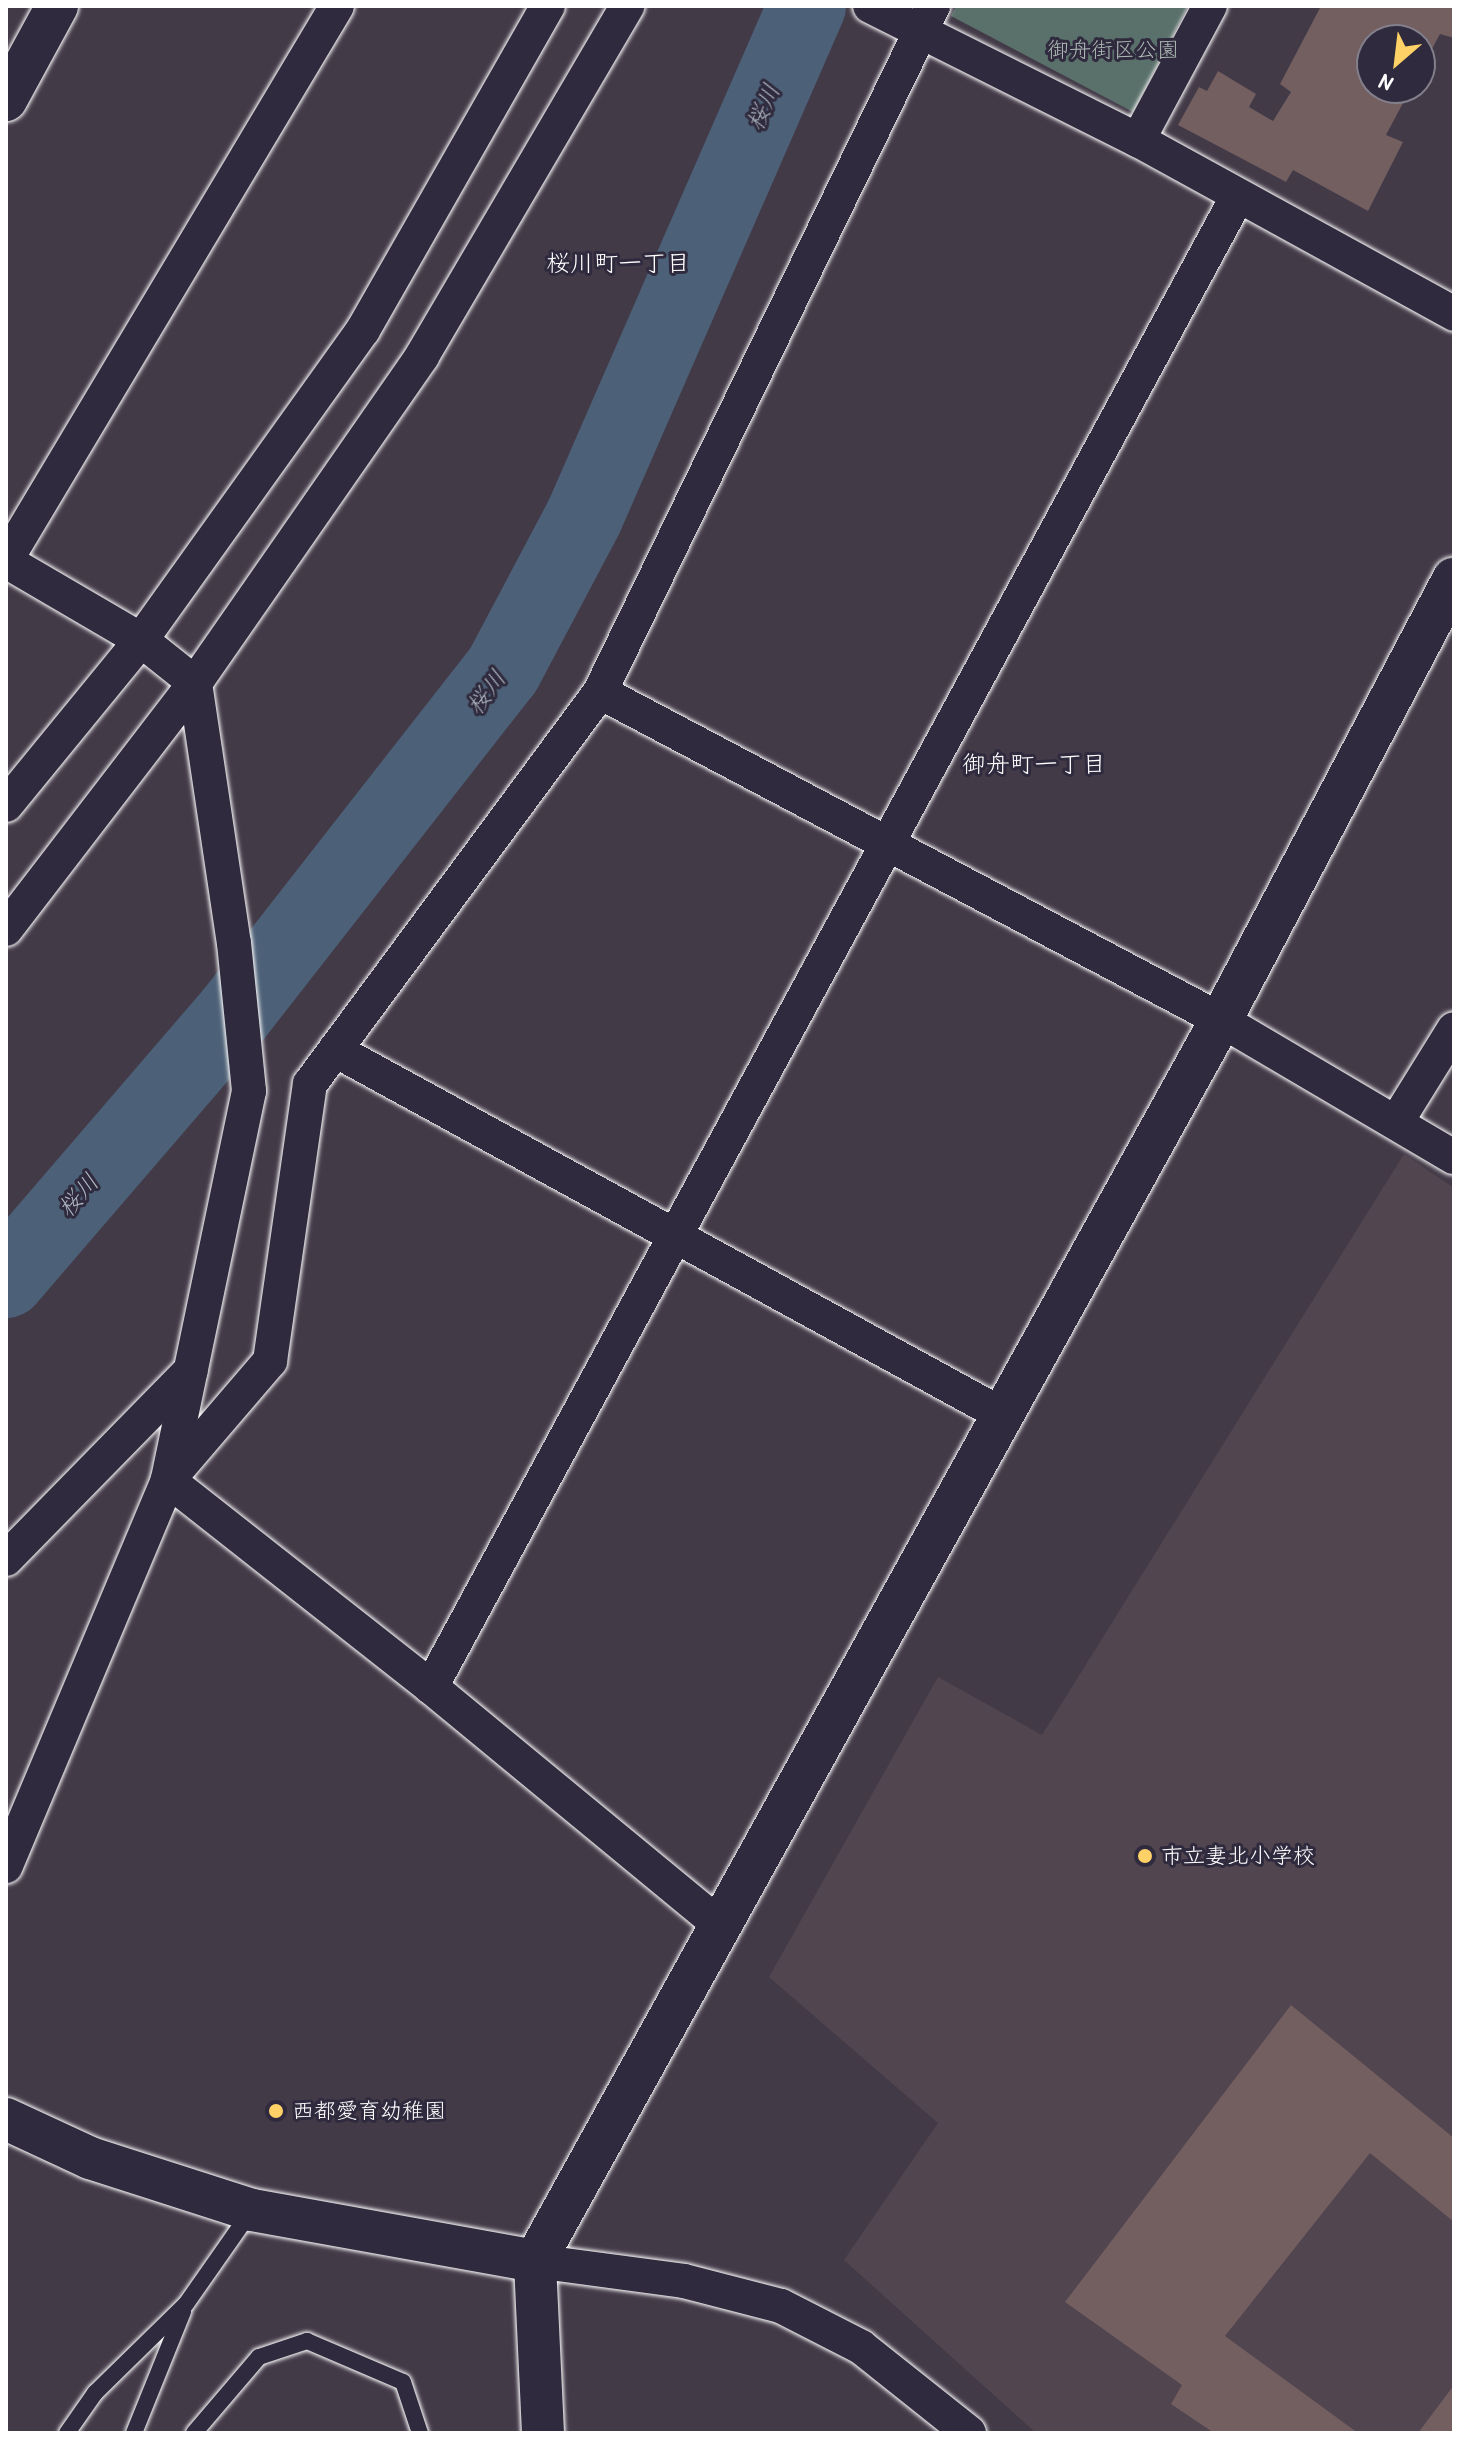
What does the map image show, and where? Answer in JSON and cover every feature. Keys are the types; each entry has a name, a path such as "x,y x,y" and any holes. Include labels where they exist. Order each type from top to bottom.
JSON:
{"street":[{"path":"6,1866 168,1480 249,1091 234,943 195,683 141,640 6,561 337,6"},
{"path":"6,805 141,640 363,330 548,6"},
{"path":"6,929 195,683 422,356 627,6"},
{"path":"870,6 926,19 1454,314"},
{"path":"1138,140 1210,6"},
{"path":"6,100 52,9"},
{"path":"168,1480 270,1361 310,1084 600,692 926,19"},
{"path":"431,1687 1238,196"},
{"path":"543,2433 535,2261 718,1924 1221,1020 1454,579"},
{"path":"600,692 1221,1020 1454,1157"},
{"path":"1397,1121 1454,1029"},
{"path":"335,1050 1001,1414"},
{"path":"6,1559 191,1370"},
{"path":"168,1480 431,1687 718,1924"},
{"path":"6,2119 90,2158 252,2210 535,2261 684,2281 781,2306 861,2347 969,2433"}],"lane":[{"path":"67,2433 95,2393 186,2304 252,2210"},
{"path":"134,2433 186,2304"},
{"path":"194,2433 259,2357 307,2341 403,2382 420,2433"}],"shaded area":[{"name":"市立妻北小学校","path":"1404,1154 1454,1188 1454,2433 1036,2433 844,2260 938,2123 769,1977 938,1677 1042,1735"}],"green space":[{"name":"御舟街区公園","path":"956,6 1188,6 1133,112 951,16"}],"building":[{"path":"1321,6 1454,6 1454,38 1440,34 1436,41 1436,24 1356,24 1356,104 1402,104 1386,135 1403,142 1368,211 1293,170 1286,182 1178,125 1199,87 1207,91 1218,71 1256,94 1249,107 1273,121 1291,92 1280,84"},
{"path":"1291,2005 1454,2138 1454,2222 1370,2153 1225,2336 1358,2433 1214,2433 1171,2404 1182,2385 1065,2302"},
{"path":"1454,2385 1454,2433 1418,2433"}],"waterway":[{"name":"桜川","path":"6,1279 234,1014 503,670 584,517 807,6"}],"place":[{"name":"市立妻北小学校","path":"1145,1856"},
{"name":"西都愛育幼稚園","path":"276,2111"}],"district":[{"name":"桜川町一丁目","path":"618,263"},
{"name":"御舟町一丁目","path":"1034,764"}]}
